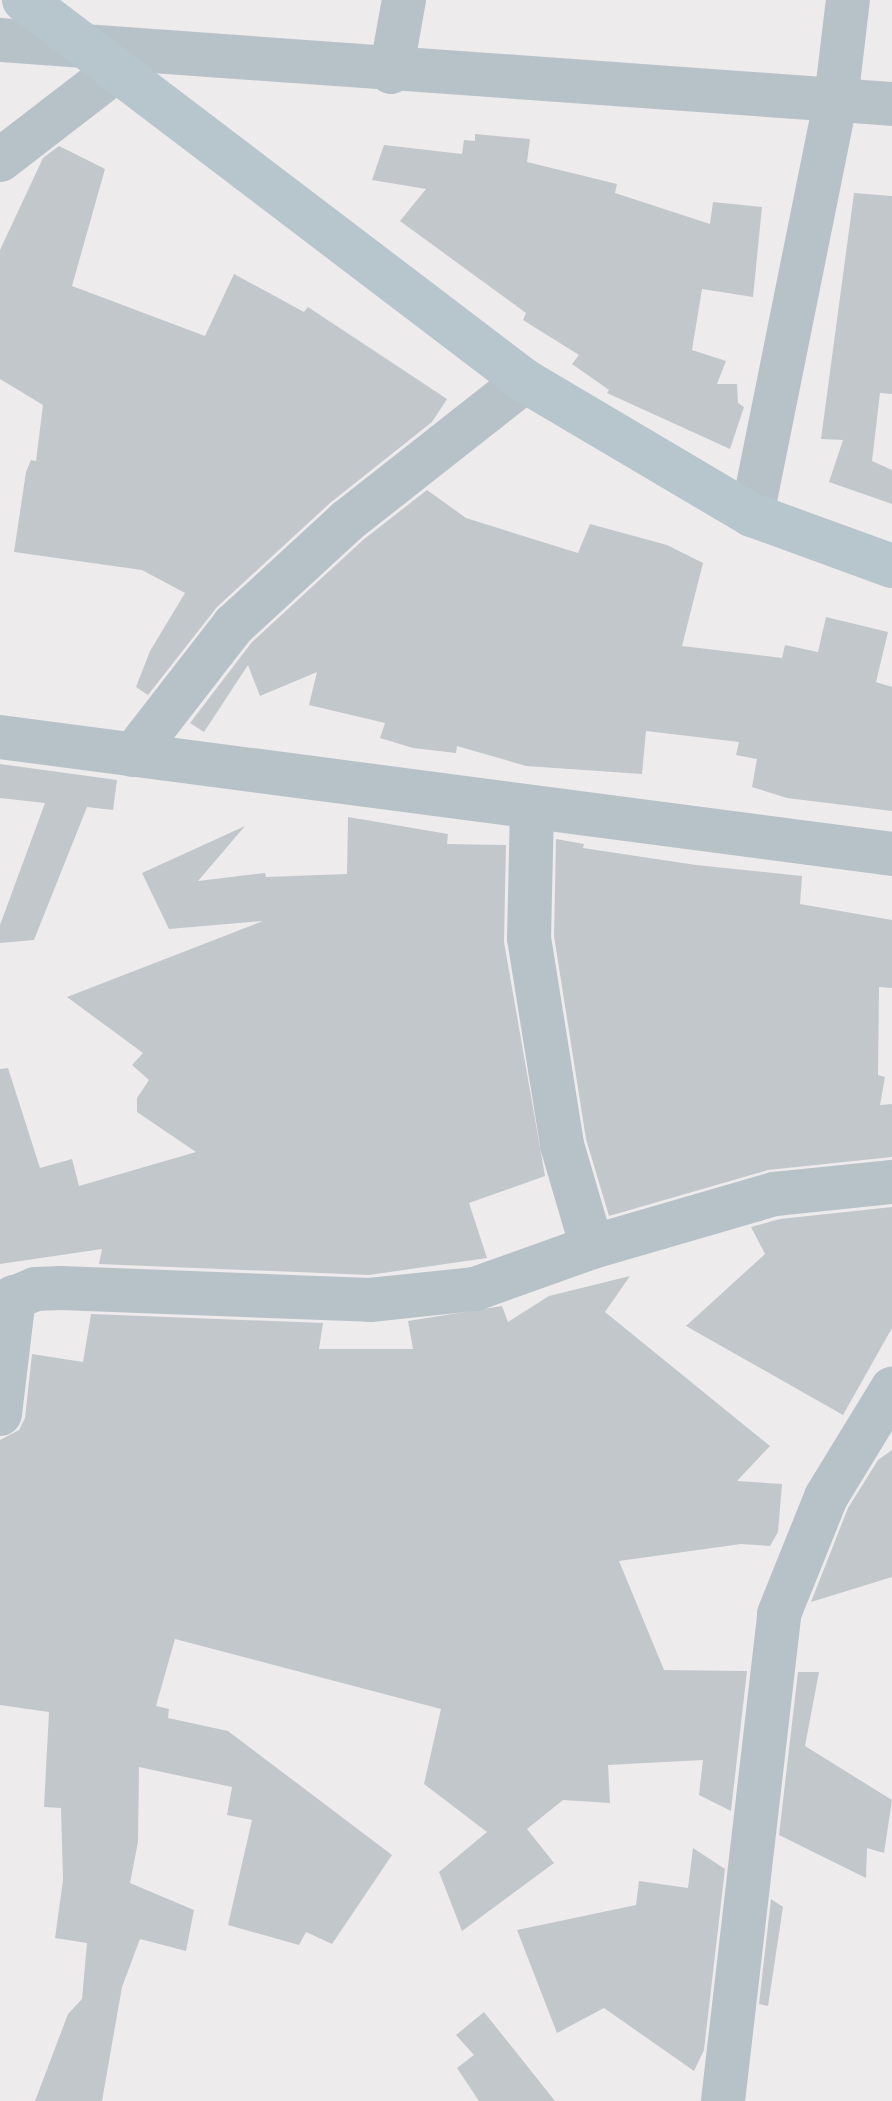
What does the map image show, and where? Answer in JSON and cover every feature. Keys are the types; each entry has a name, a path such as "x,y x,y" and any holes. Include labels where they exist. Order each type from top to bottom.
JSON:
{"street":[{"path":"24,0 102,56 525,381 752,515 892,566"},
{"path":"391,72 404,0"},
{"path":"752,515 836,100 848,0"},
{"path":"0,40 102,56 892,104"},
{"path":"0,160 102,56"},
{"path":"133,755 234,625 347,521 525,381"},
{"path":"0,737 892,854"},
{"path":"532,807 529,938 562,1145 592,1247"},
{"path":"0,1414 7,1300 61,1288 370,1300 475,1289 592,1247 775,1194 892,1182"},
{"path":"723,2101 779,1614 826,1497 892,1389"}],"building":[{"path":"475,134 530,139 527,162 617,184 615,193 710,224 713,202 762,207 753,297 702,289 692,350 726,361 717,384 737,384 738,403 744,407 730,449 607,393 609,390 572,364 579,355 523,320 526,313 400,221 426,189 372,180 384,145 462,154 464,140 475,141"},
{"path":"59,146 105,169 72,286 205,336 234,274 304,312 308,307 447,399 432,422 330,503 217,607 148,695 136,687 150,651 185,593 142,570 14,552 26,472 31,460 36,461 43,405 0,379 0,250 43,158"},
{"path":"854,193 892,196 892,394 880,393 872,461 892,470 892,504 829,482 843,440 821,439"},
{"path":"427,490 466,518 578,553 590,524 667,545 703,563 682,646 782,658 785,645 818,652 826,617 888,632 876,682 892,687 892,811 787,798 752,787 757,759 736,755 739,742 646,731 642,774 526,766 457,746 456,753 413,748 380,738 385,723 309,705 317,672 260,696 248,665 204,732 190,723 252,642 363,540"},
{"path":"0,764 117,780 113,810 87,807 34,940 0,943 0,925 45,803 0,798"},
{"path":"348,817 448,834 447,844 506,845 504,942 545,1176 469,1203 487,1258 369,1275 99,1264 102,1249 0,1264 0,1069 8,1068 40,1168 72,1159 79,1186 196,1152 137,1112 137,1098 149,1080 132,1065 143,1053 67,997 263,921 169,929 142,873 245,826 198,881 265,873 266,877 347,874"},
{"path":"556,839 584,844 583,848 696,865 802,876 800,904 892,920 892,988 879,987 878,1075 885,1077 880,1105 892,1104 892,1157 768,1170 609,1216 586,1139 554,936"},
{"path":"892,1207 892,1328 843,1415 686,1326 765,1254 751,1227 780,1219"},
{"path":"630,1276 605,1312 770,1446 737,1481 782,1484 778,1532 770,1546 741,1544 619,1561 664,1670 747,1671 731,1811 699,1795 703,1760 608,1765 610,1803 563,1800 527,1829 554,1863 462,1931 439,1872 487,1832 424,1784 441,1709 175,1639 156,1706 169,1709 168,1718 228,1731 392,1855 332,1944 306,1932 299,1945 228,1925 252,1820 227,1815 232,1787 139,1767 138,1842 130,1883 194,1910 186,1951 140,1939 122,1987 102,2101 35,2101 68,2014 82,1999 87,1943 55,1938 63,1880 61,1808 44,1807 49,1712 0,1705 0,1440 19,1430 25,1418 32,1354 83,1362 91,1314 323,1323 319,1349 413,1349 408,1321 502,1306 508,1322 549,1296"},
{"path":"892,1450 892,1577 811,1602 848,1508 878,1460"},
{"path":"798,1672 819,1672 805,1746 892,1800 884,1853 867,1848 866,1878 779,1835"},
{"path":"693,1848 725,1869 704,2050 694,2071 604,2008 557,2033 517,1930 636,1905 639,1881 688,1888"},
{"path":"771,1899 783,1907 768,2006 759,2004"},
{"path":"484,2012 555,2101 479,2101 457,2068 474,2055 456,2035"}]}
